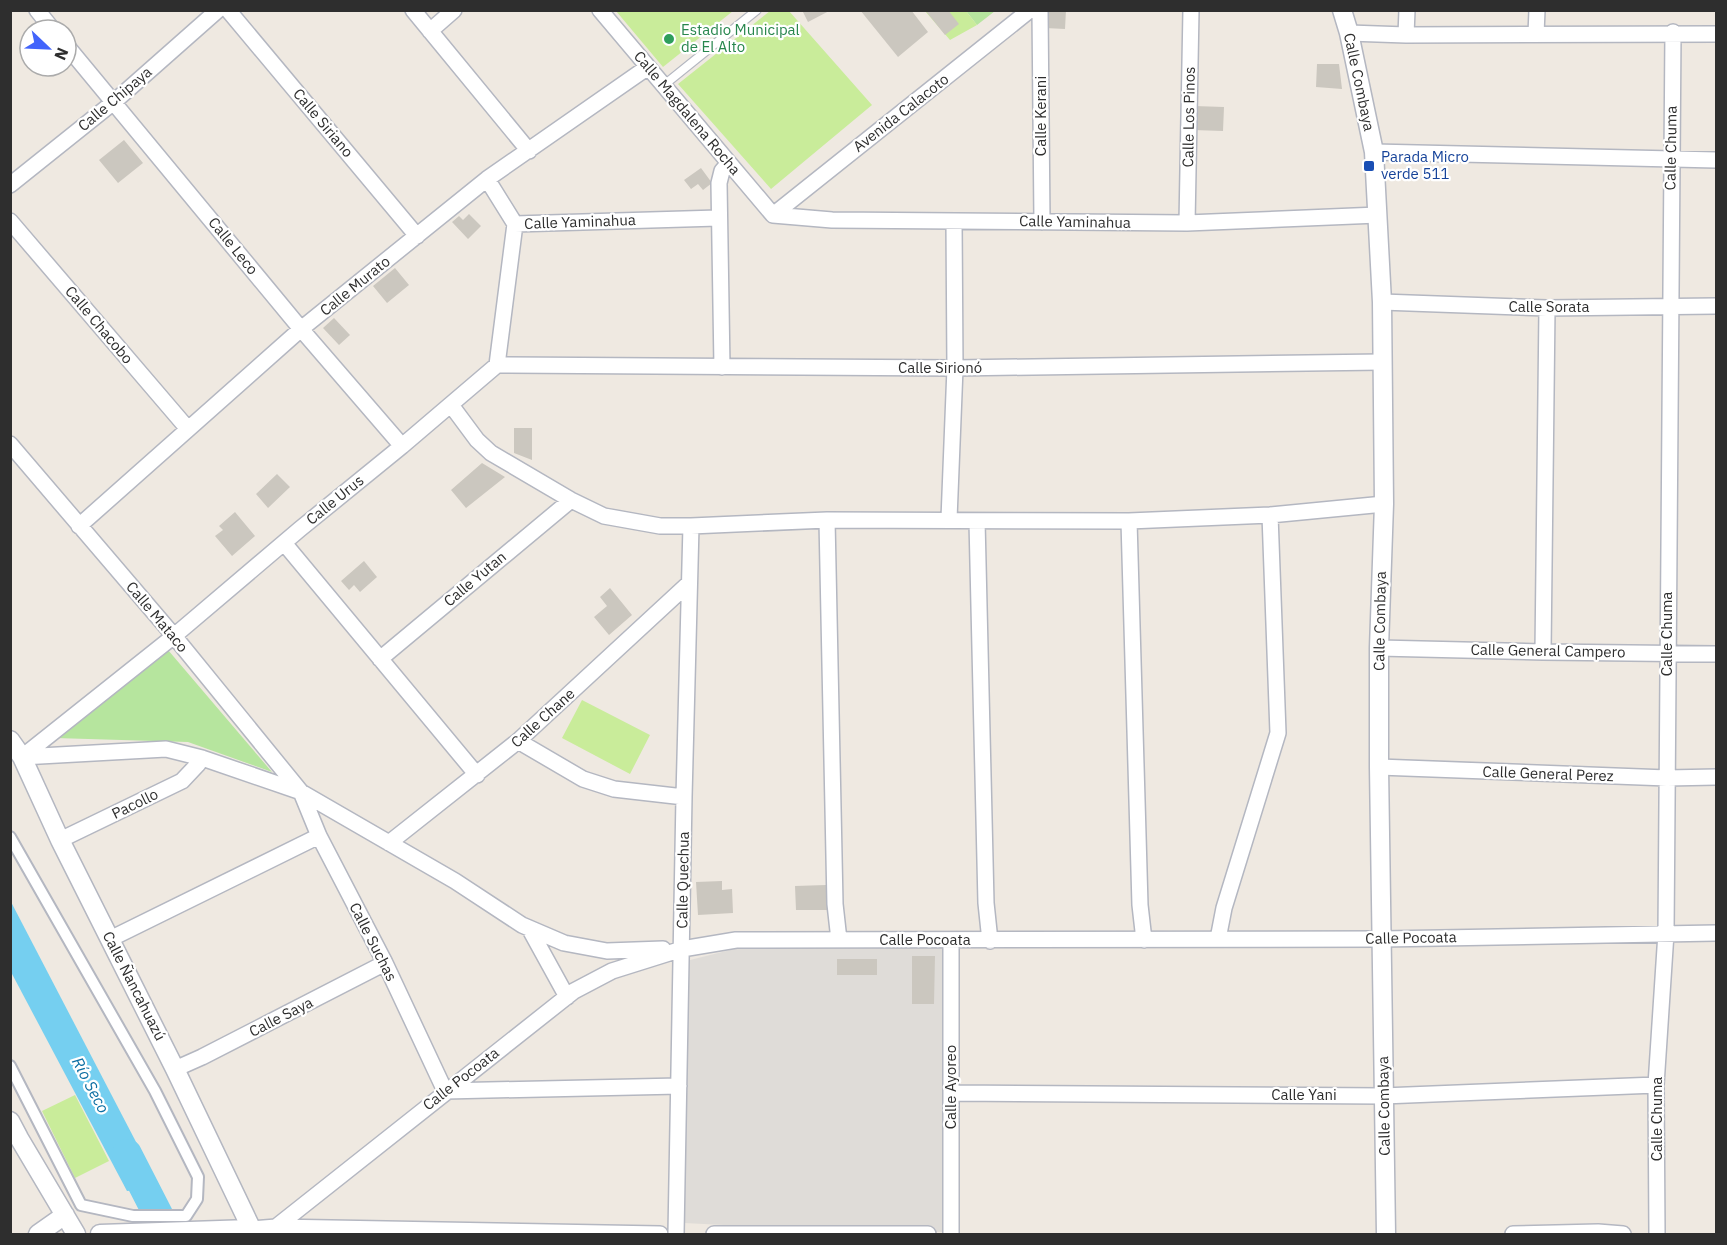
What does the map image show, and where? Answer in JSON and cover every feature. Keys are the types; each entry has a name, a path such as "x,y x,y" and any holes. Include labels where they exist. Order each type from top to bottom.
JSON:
{"street":[{"name":"Calle Chipaya","path":"10,185 115,101 218,10"},
{"name":"Calle Siriano","path":"228,10 417,236"},
{"path":"413,10 529,151"},
{"path":"430,31 454,10"},
{"name":"Calle Magdalena Rocha","path":"600,10 773,215"},
{"name":"Avenida Calacoto","path":"773,215 1030,10"},
{"name":"Calle Kerani","path":"1040,10 1042,222"},
{"name":"Calle Los Pinos","path":"1186,223 1191,10"},
{"name":"Calle Combaya","path":"1342,10 1374,152 1382,302 1384,504 1379,648 1379,767 1386,1234"},
{"path":"1406,35 1407,10"},
{"path":"1536,34 1537,10"},
{"path":"1349,33 1406,35 1716,33"},
{"name":"Calle Chuma","path":"1657,1234 1656,1085 1666,933 1670,160 1673,33"},
{"name":"Calle Leco","path":"78,59 301,329 402,446"},
{"name":"Calle Murato","path":"79,526 301,329 487,179 648,67"},
{"path":"1374,152 1716,160"},
{"path":"722,367 718,183 722,171 729,163"},
{"path":"487,179 515,224 497,365"},
{"name":"Calle Yaminahua","path":"773,215 832,220 1186,223 1378,215"},
{"name":"Calle Yaminahua","path":"515,224 718,218"},
{"path":"949,519 955,368 954,220"},
{"name":"Calle Chacobo","path":"10,222 188,429"},
{"name":"Calle Sorata","path":"1382,302 1547,308 1716,306"},
{"path":"1543,652 1547,308"},
{"name":"Calle Sirionó","path":"497,365 955,368 1382,362"},
{"name":"Calle Urus","path":"22,757 174,636 497,365"},
{"path":"451,405 477,440 491,453 571,500 604,516 660,526 827,520 1129,521 1270,515 1384,504"},
{"name":"Calle Mataco","path":"10,444 174,636 301,792"},
{"name":"Calle Yutan","path":"380,659 571,500"},
{"path":"1218,939 1224,908 1278,733 1270,515"},
{"path":"827,520 835,904 839,940"},
{"path":"977,521 986,903 990,940"},
{"path":"1129,521 1140,904 1144,940"},
{"name":"Calle Quechua","path":"676,1234 691,526"},
{"path":"284,543 477,775"},
{"name":"Calle Chane","path":"389,843 518,741 688,584"},
{"name":"Calle General Campero","path":"1379,648 1716,654"},
{"name":"Calle Ñancahuazú","path":"10,740 22,757 60,840 175,1069 252,1232"},
{"path":"518,741 583,779 614,789 684,797"},
{"path":"22,757 166,749 202,758 301,792 529,928 564,942 607,951 682,949"},
{"name":"Pacollo","path":"60,840 182,781 202,758"},
{"name":"Calle General Perez","path":"1379,767 1667,778 1716,777"},
{"name":"Calle Suchas","path":"301,792 319,836 385,963 445,1092"},
{"path":"110,939 319,836"},
{"path":"10,837 155,1090 198,1177 196,1198 188,1224"},
{"path":"529,928 567,997"},
{"name":"Calle Pocoata","path":"276,1227 574,990 612,971 682,949 736,940 1382,939 1716,933"},
{"name":"Calle Ayoreo","path":"951,940 951,1234"},
{"name":"Calle Saya","path":"175,1069 385,963"},
{"path":"10,1066 81,1205 134,1224"},
{"name":"Calle Yani","path":"951,1093 1383,1096 1656,1085"},
{"path":"445,1092 679,1086"},
{"path":"10,1121 15,1140 76,1234"},
{"path":"38,1234 64,1215"},
{"path":"100,1234 134,1224 188,1224 252,1232 276,1227 660,1234"},
{"path":"1513,1234 1598,1232 1623,1234"},
{"path":"714,1234 928,1234"}],"lane":[{"path":"664,85 757,10"}],"green space":[{"name":"Estadio Municipal de El Alto","path":"616,11 733,11 663,67"},
{"path":"770,11 789,11 872,105 771,189 678,84"},
{"path":"925,11 966,11 977,25 950,40"},
{"path":"966,11 995,11 977,25"},
{"path":"168,650 272,772 188,742 55,738"},
{"path":"582,700 650,735 630,774 562,738"},
{"path":"75,1095 109,1161 75,1178 42,1111"}],"shaded area":[{"path":"840,944 946,947 947,1232 821,1230 684,1223 686,961 734,949"}],"water":[{"path":"10,900 160,1188 127,1191 11,972"}],"building":[{"path":"802,10 831,10 808,22"},
{"path":"860,10 911,10 928,32 898,57"},
{"path":"925,10 948,10 959,24 945,35"},
{"path":"1046,10 1066,10 1065,29 1045,28"},
{"path":"1317,64 1339,64 1342,89 1316,87"},
{"path":"1194,106 1224,107 1223,131 1193,130"},
{"path":"124,140 143,163 118,183 99,160"},
{"path":"701,168 712,183 703,190 698,184 691,189 684,180"},
{"path":"469,214 481,226 468,239 452,222 459,216 463,220"},
{"path":"395,268 409,285 387,303 373,286"},
{"path":"334,318 350,335 339,345 323,328"},
{"path":"514,428 532,428 532,460 514,453"},
{"path":"482,463 505,477 466,508 451,490"},
{"path":"277,474 290,487 268,508 256,494"},
{"path":"235,512 255,536 232,556 215,536 223,530 219,526"},
{"path":"364,561 377,577 360,592 354,585 349,590 341,581"},
{"path":"610,588 632,615 609,635 594,617 607,606 600,597"},
{"path":"722,881 722,890 732,889 733,913 698,915 696,882"},
{"path":"826,885 827,910 796,910 795,886"},
{"path":"912,956 935,956 934,1004 912,1004"},
{"path":"837,959 877,959 877,975 837,975"}],"waterway":[{"name":"Río Seco","path":"127,1154 168,1234"}],"place":[{"name":"Estadio Municipal de El Alto","path":"669,39"},
{"name":"Parada Micro verde 511","path":"1369,166"}]}
